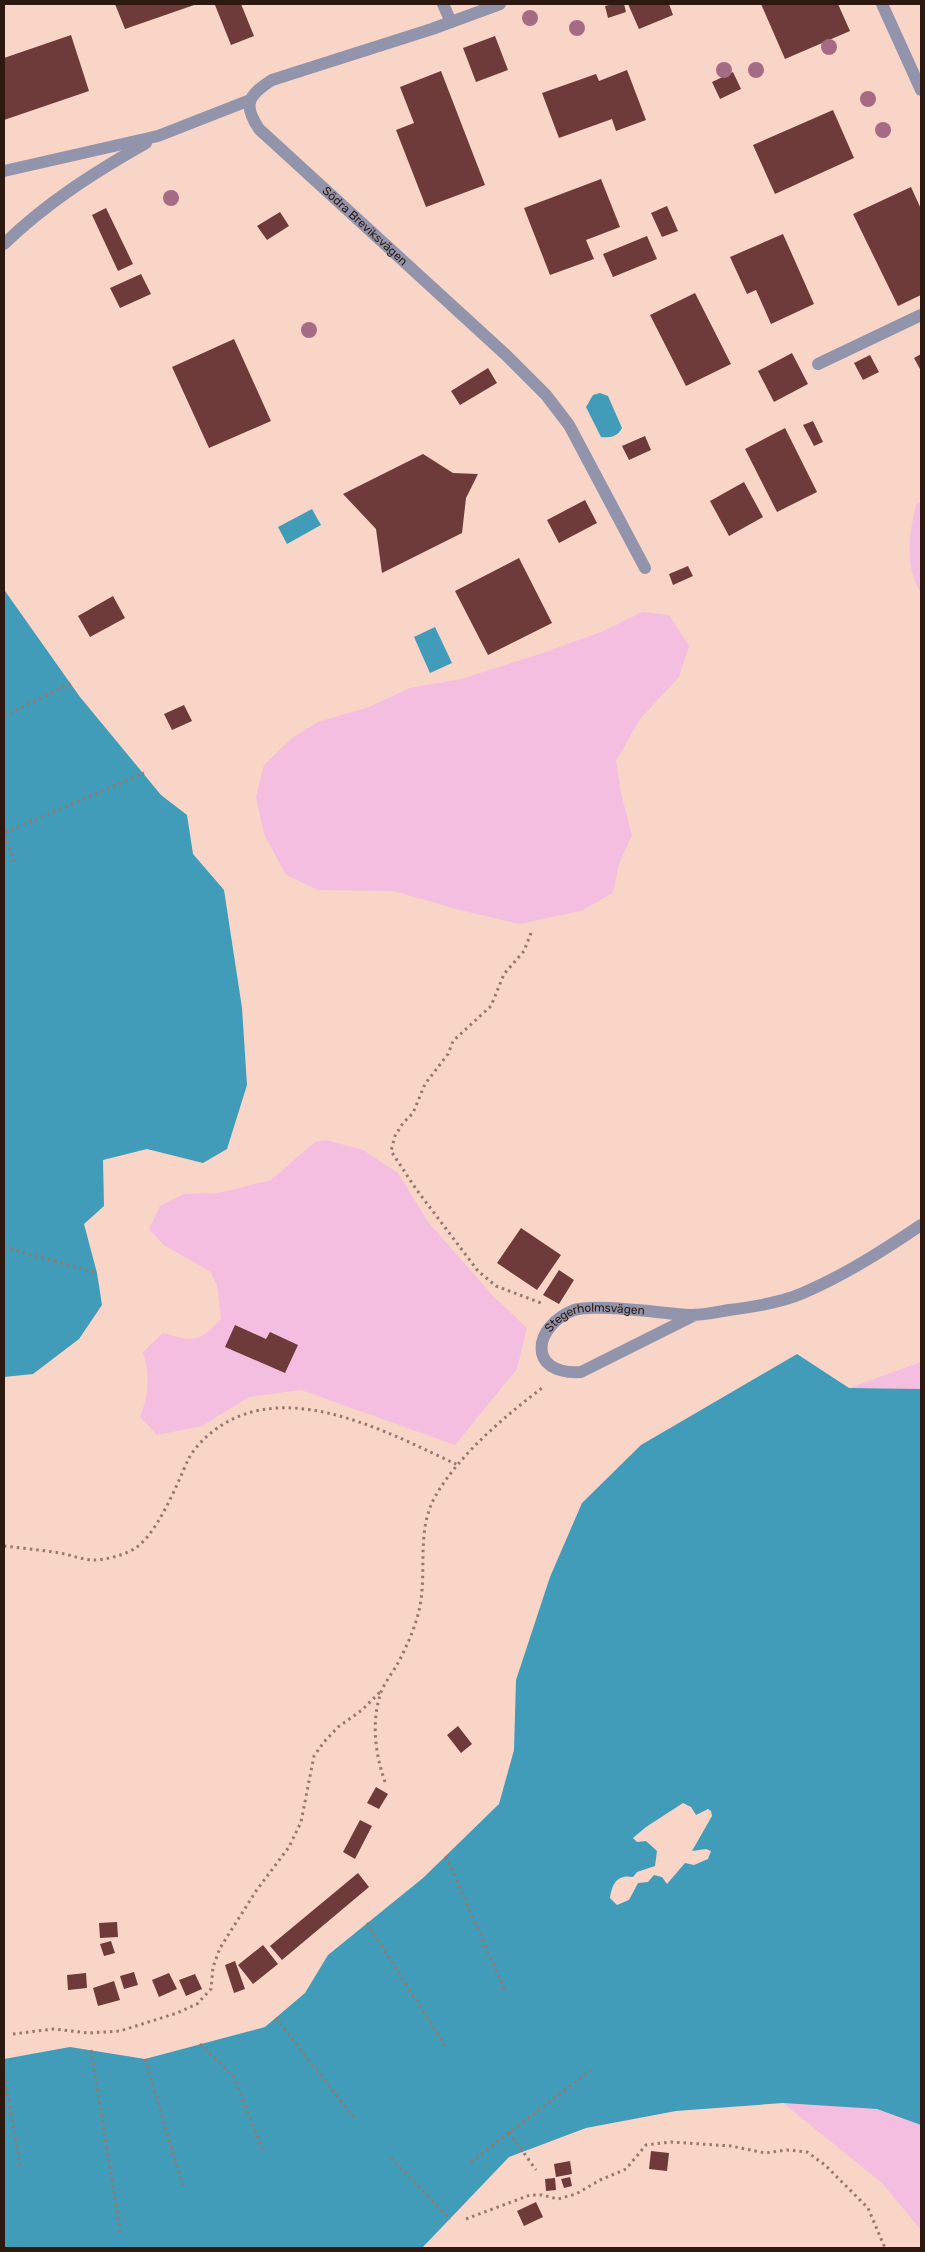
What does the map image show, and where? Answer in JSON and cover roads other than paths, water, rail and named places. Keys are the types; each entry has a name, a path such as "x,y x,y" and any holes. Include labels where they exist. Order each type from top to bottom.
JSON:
{"street":[{"path":"444,4 451,22"},
{"path":"4,171 158,136 250,100 259,88 272,80 451,22 500,4"},
{"path":"882,4 921,90"},
{"name":"Södra Breviksvägen","path":"250,100 249,114 259,129 499,348 546,395 569,426 645,568"},
{"path":"4,244 26,223 86,178 158,136"},
{"path":"818,364 921,315"},
{"name":"Stegerholmsvägen","path":"694,1315 581,1372 567,1373 557,1371 548,1364 542,1355 541,1344 549,1328 558,1317 577,1309 605,1308 694,1315 759,1306 802,1294 885,1248 921,1225"}],"water":[{"path":"600,393 608,396 622,428 613,436 601,437 586,407 593,395"},
{"path":"312,509 321,525 287,544 278,527"},
{"path":"5,591 80,697 161,795 187,815 193,854 224,890 242,1008 247,1085 227,1149 203,1163 147,1149 103,1160 104,1206 84,1224 97,1273 102,1305 79,1339 33,1374 4,1377"},
{"path":"435,627 452,663 430,673 414,637"},
{"path":"797,1354 849,1388 921,1389 921,2125 877,2109 783,2103 676,2111 586,2128 509,2157 422,2248 4,2248 4,2059 70,2047 145,2059 265,2027 305,1993 328,1955 423,1878 499,1804 514,1750 516,1680 550,1577 582,1503 641,1445","holes":["683,1803 691,1807 696,1815 708,1809 711,1811 712,1816 692,1851 706,1849 711,1851 708,1859 694,1865 685,1863 667,1884 662,1877 654,1875 648,1882 638,1883 629,1900 617,1905 610,1898 616,1881 623,1877 633,1877 637,1872 655,1866 657,1851 646,1841 637,1842 633,1838 646,1827"]}]}
